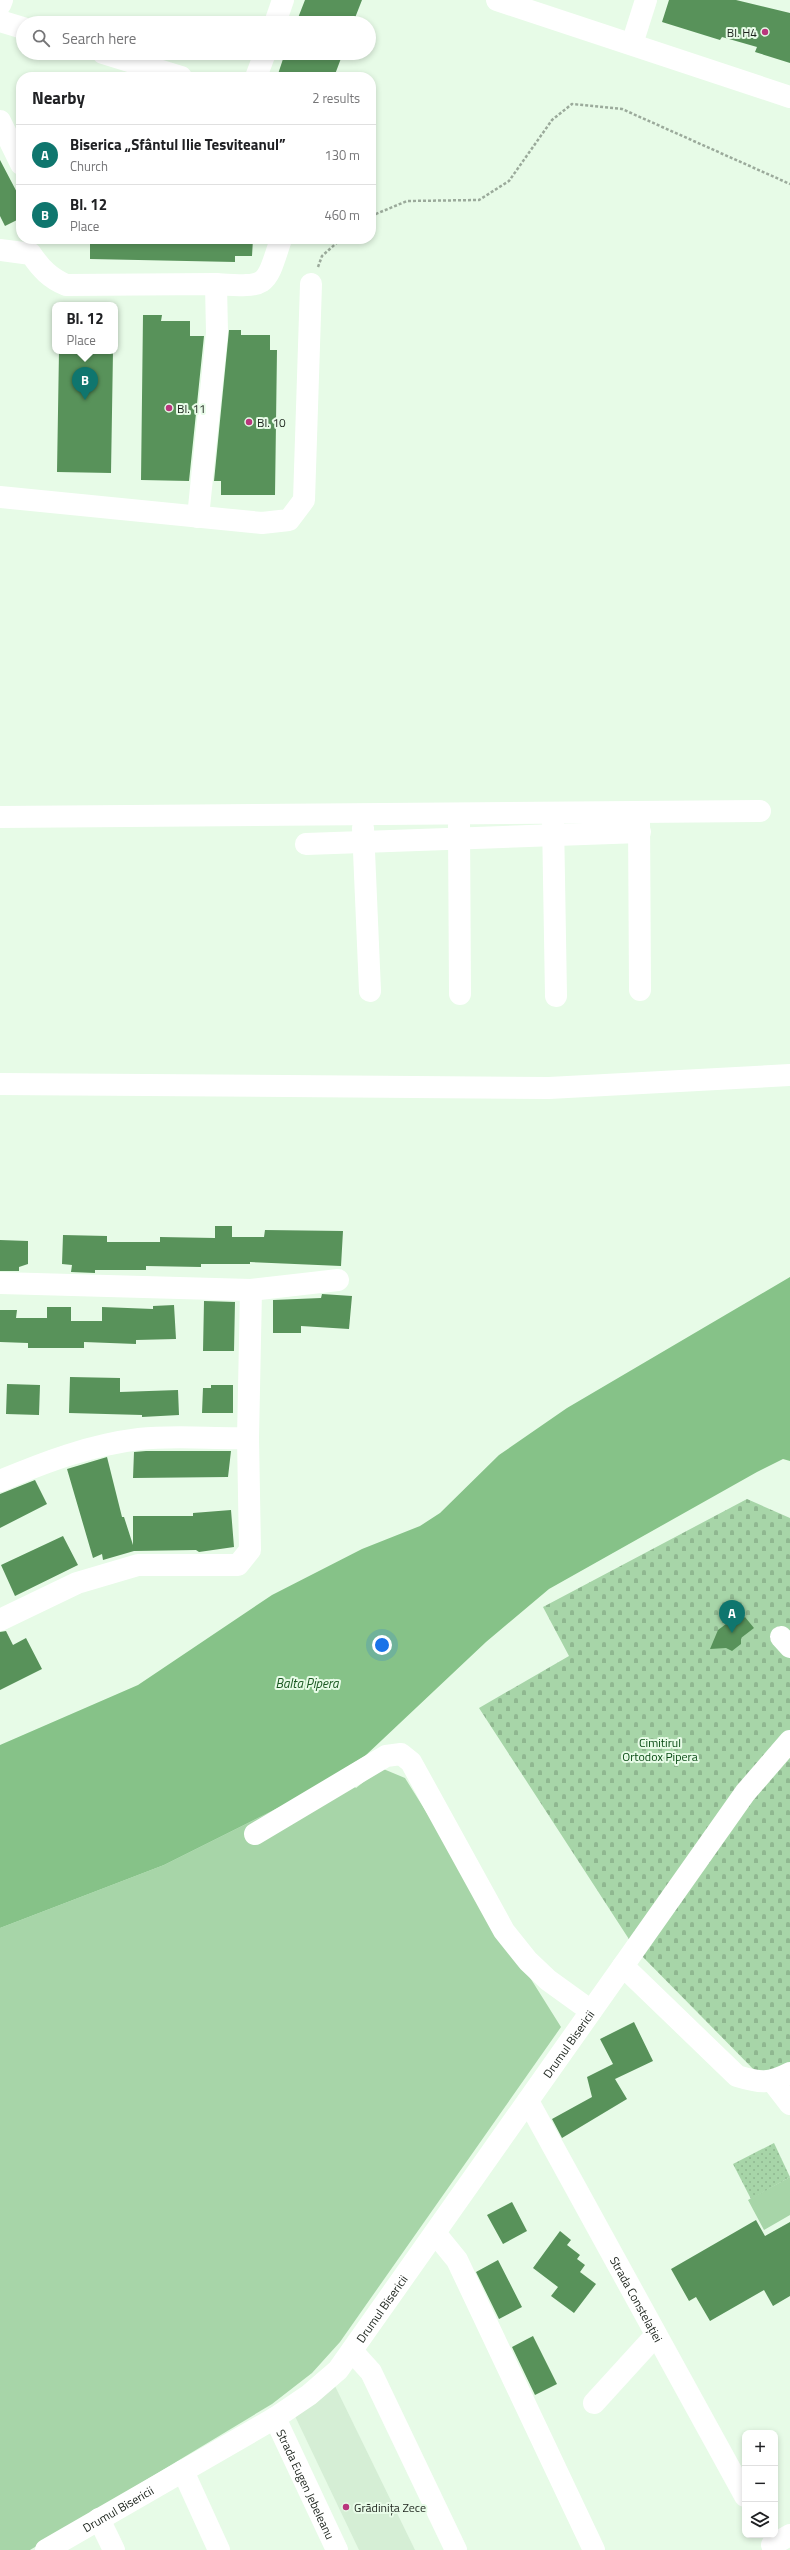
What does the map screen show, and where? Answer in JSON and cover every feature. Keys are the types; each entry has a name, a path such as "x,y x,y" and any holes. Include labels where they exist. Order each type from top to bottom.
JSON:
{"street":[{"path":"0,5 2,0"},
{"path":"277,16 283,0"},
{"path":"497,0 790,97"},
{"path":"632,44 646,0"},
{"path":"0,21 16,26"},
{"path":"126,60 165,72"},
{"path":"258,72 262,60"},
{"path":"0,121 16,154"},
{"path":"0,250 33,247 41,269 54,280 66,285 216,284 247,286 260,284 270,273 279,244"},
{"path":"198,517 217,333 216,284"},
{"path":"0,497 262,523 289,520 304,500 311,284"},
{"path":"306,844 553,835 640,822 760,811"},
{"path":"0,817 553,813 640,822"},
{"path":"553,813 556,996"},
{"path":"362,814 370,991"},
{"path":"459,814 460,994"},
{"path":"640,822 640,990"},
{"path":"0,1084 549,1088 790,1075"},
{"path":"0,1283 251,1290 338,1280"},
{"path":"0,1620 77,1583 138,1565 238,1565 250,1550 248,1438 251,1290"},
{"path":"0,1481 53,1459 140,1439 248,1438"},
{"name":"Drumul Bisericii","path":"54,2548 99,2520 275,2418 322,2384 352,2351 745,1793 790,1741"},
{"path":"255,1834 386,1756 401,1754 411,1762 504,1932 528,1961 548,1980 591,2011"},
{"path":"630,1958 737,2076 756,2082 782,2077 790,2104"},
{"name":"Strada Constelației","path":"528,2101 742,2491"},
{"path":"435,2233 456,2260 594,2550"},
{"path":"594,2403 656,2335"},
{"path":"352,2351 371,2372 456,2550"},
{"name":"Strada Eugen Jebeleanu","path":"275,2418 337,2550"},
{"path":"183,2471 219,2550"},
{"path":"99,2520 114,2550"}],"path":[{"path":"376,214 407,201 479,200 509,181 552,120 572,104 622,109 790,184"},
{"path":"311,284 322,256 335,244"}],"shaded area":[{"path":"335,2386 415,2550 359,2550 294,2414"}],"green space":[{"name":"Cimitirul Ortodox Pipera","path":"747,1499 790,1518 790,2063 766,2082 636,1950 479,1708 569,1656 543,1607"},
{"path":"381,1768 405,1778 561,2027 340,2342 312,2373 272,2404 30,2550 0,2550 0,1928 164,1865 292,1801 340,1772 356,1788"},
{"path":"774,2143 790,2177 751,2199 733,2164"},
{"path":"790,2177 790,2215 764,2230 748,2200"}],"water":[{"name":"Balta Pipera","path":"790,1277 790,1461 783,1459 757,1472 549,1589 486,1642 365,1756 292,1801 164,1865 0,1928 0,1745 138,1685 272,1595 362,1549 420,1526 440,1513 499,1455 567,1408"}],"building":[{"path":"305,0 362,0 356,16 299,16"},
{"name":"Bl. H4","path":"669,0 736,0 790,13 790,63 755,52 757,47 722,37 720,40 662,22"},
{"path":"283,60 340,60 336,72 279,72"},
{"path":"0,160 16,190 16,220 5,226 0,216"},
{"path":"90,244 253,244 252,256 235,256 235,262 90,259"},
{"name":"Bl. 11","path":"143,315 162,315 161,321 190,321 190,336 204,336 189,481 141,480"},
{"name":"Bl. 10","path":"229,330 241,330 241,335 270,335 270,350 277,350 275,495 221,495 221,481 214,481"},
{"path":"59,354 113,354 111,473 57,472"},
{"path":"215,1226 232,1226 232,1237 264,1237 265,1230 343,1231 341,1266 250,1262 250,1264 201,1264 201,1267 146,1266 146,1270 95,1270 95,1273 71,1272 72,1265 62,1264 63,1235 107,1236 107,1242 160,1242 160,1237 215,1238"},
{"path":"0,1240 28,1241 28,1264 19,1267 19,1271 0,1271"},
{"path":"322,1294 352,1296 349,1329 301,1326 301,1333 273,1333 273,1300 321,1298"},
{"path":"204,1301 235,1302 234,1351 203,1351"},
{"path":"174,1305 176,1339 136,1340 136,1344 84,1342 84,1348 28,1348 28,1343 0,1342 0,1310 17,1310 16,1318 47,1318 47,1307 71,1307 71,1321 102,1321 102,1307 153,1309 153,1306"},
{"path":"70,1377 120,1378 120,1392 178,1390 179,1415 142,1417 142,1415 69,1413"},
{"path":"7,1384 40,1385 39,1415 6,1414"},
{"path":"211,1385 233,1385 233,1413 202,1413 203,1388 211,1388"},
{"path":"231,1451 228,1477 133,1478 134,1452"},
{"path":"107,1457 122,1517 124,1517 133,1545 133,1516 193,1516 193,1513 231,1510 234,1547 199,1552 196,1550 134,1551 103,1560 102,1554 93,1558 67,1469"},
{"path":"35,1480 47,1504 0,1528 0,1494"},
{"path":"63,1536 78,1565 15,1596 1,1565"},
{"path":"745,1617 754,1628 741,1638 741,1644 732,1651 726,1648 710,1649 718,1630 726,1624 732,1626"},
{"path":"6,1631 13,1645 26,1638 42,1669 0,1690 0,1632"},
{"path":"634,2022 653,2061 615,2079 627,2099 562,2138 552,2119 592,2097 587,2077 613,2064 600,2039"},
{"path":"512,2202 527,2231 503,2244 487,2215"},
{"path":"756,2220 765,2236 790,2222 790,2296 773,2306 764,2290 710,2321 696,2297 689,2301 671,2269"},
{"path":"560,2231 571,2240 567,2245 580,2255 577,2259 585,2265 580,2272 596,2284 574,2313 551,2296 558,2287 533,2268"},
{"path":"498,2260 522,2307 499,2319 476,2272"},
{"path":"533,2336 557,2384 535,2395 512,2347"}],"place":[{"name":"Bl. H4","path":"765,32"},
{"name":"Bl. 12","path":"85,400"},
{"name":"Bl. 11","path":"169,408"},
{"name":"Bl. 10","path":"249,422"},
{"name":"Biserica „Sfântul Ilie Tesviteanul”","path":"732,1633"},
{"name":"Grădinița Zece","path":"346,2507"}]}
